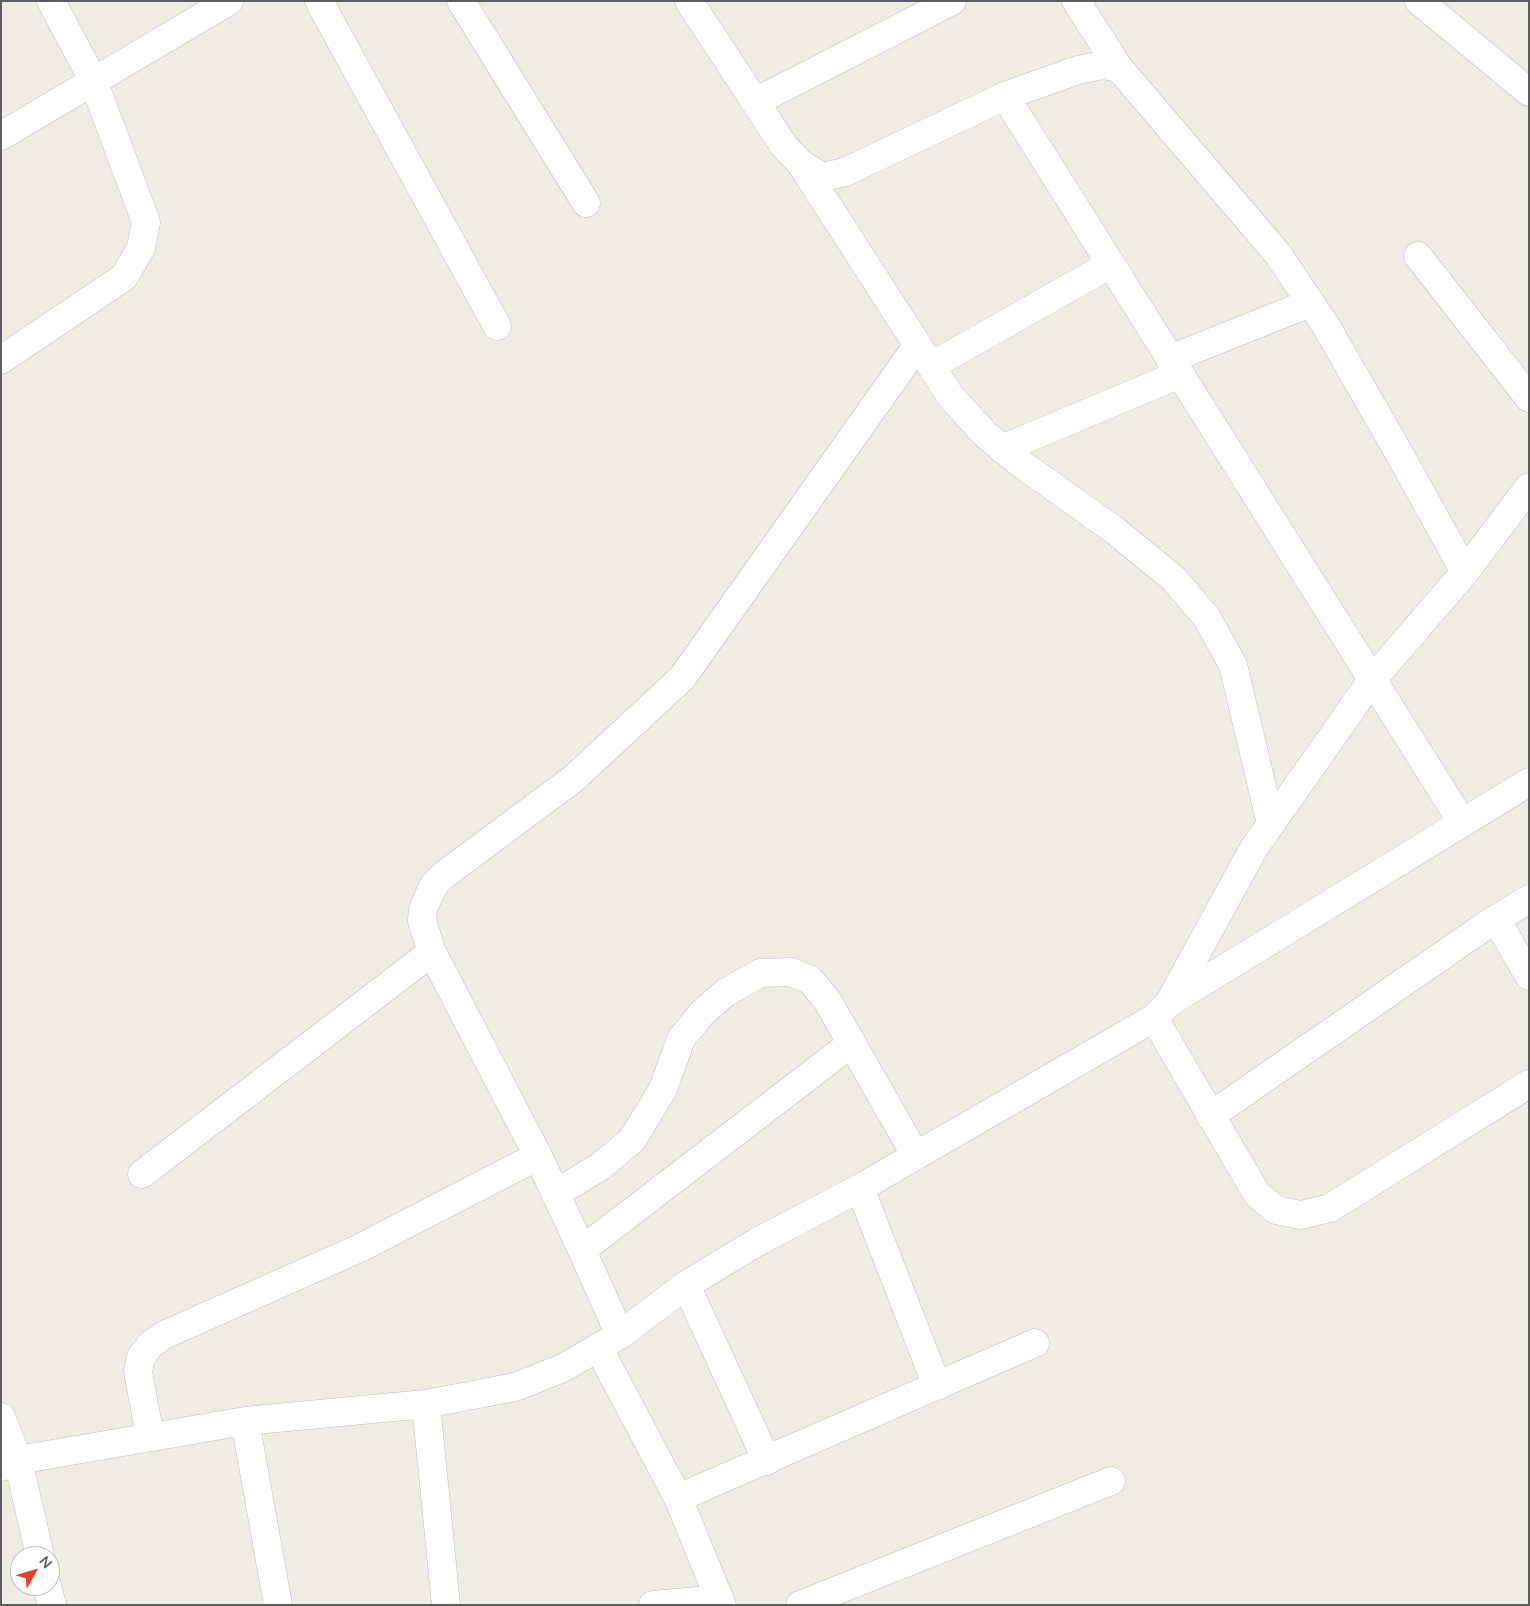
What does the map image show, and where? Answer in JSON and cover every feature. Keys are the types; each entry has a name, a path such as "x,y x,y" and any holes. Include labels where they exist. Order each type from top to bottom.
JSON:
{"street":[{"path":"1,360 124,277 141,248 146,222 93,80 50,1"},
{"path":"1,136 229,1"},
{"path":"319,1 497,326"},
{"path":"462,1 586,203"},
{"path":"689,1 784,146 801,164 951,397 985,434 1002,449 1113,529 1174,579 1207,618 1233,665 1271,824"},
{"path":"755,102 952,1"},
{"path":"1076,1 1119,68 1277,253 1310,303 1400,453 1465,572"},
{"path":"1419,1 1529,92"},
{"path":"801,164 823,177 845,172 1006,96 1078,70 1103,64 1119,68"},
{"path":"1006,96 1462,822"},
{"path":"1418,256 1529,398"},
{"path":"653,1605 721,1602 609,1341 582,1250 538,1156 432,952 422,921 423,909 433,886 444,875 573,779 682,678 924,356 1111,264"},
{"path":"1002,449 1310,303"},
{"path":"1161,1010 1254,848 1372,680 1465,572 1529,487"},
{"path":"9,1463 245,1421 426,1404 515,1387 563,1368 609,1341 686,1285 757,1242 860,1188 916,1156 1161,1010 1529,782"},
{"path":"1210,1116 1496,919 1529,899"},
{"path":"1496,919 1529,976"},
{"path":"142,1174 432,952"},
{"path":"555,1194 601,1166 632,1140 663,1089 682,1039 702,1013 725,993 760,973 791,972 810,980 827,1000 916,1156"},
{"path":"1161,1010 1210,1116 1257,1194 1276,1210 1301,1215 1330,1208 1529,1084"},
{"path":"582,1250 852,1043"},
{"path":"150,1437 138,1371 141,1357 151,1344 164,1335 360,1248 538,1156"},
{"path":"860,1188 937,1386"},
{"path":"686,1285 767,1461"},
{"path":"678,1498 767,1461 1035,1343"},
{"path":"426,1404 446,1605"},
{"path":"1,1417 9,1463 37,1546"},
{"path":"245,1421 278,1605"},
{"path":"800,1605 1111,1481"}]}
